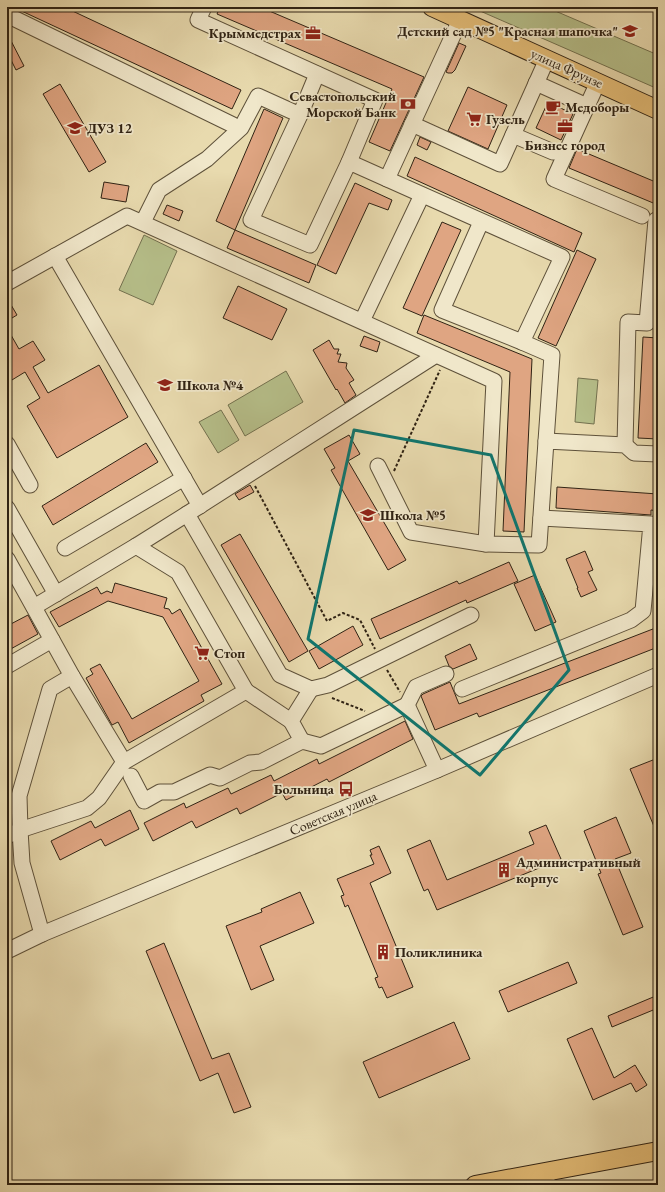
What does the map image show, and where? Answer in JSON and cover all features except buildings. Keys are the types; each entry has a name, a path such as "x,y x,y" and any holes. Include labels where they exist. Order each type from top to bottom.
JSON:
{"main road":[{"name":"улица Фрунзе","path":"432,7 658,110"},
{"path":"475,1185 547,1179 658,1151"}],"street":[{"path":"204,7 198,20 375,100 349,162 310,245 251,220 300,115 317,74"},
{"path":"7,15 233,125"},
{"path":"387,179 460,20"},
{"path":"412,124 500,164 514,136 547,59"},
{"path":"598,82 554,179 649,218 647,323 628,322 625,445"},
{"path":"536,83 588,106"},
{"path":"143,222 159,190 207,159 241,128 258,96 300,115"},
{"path":"514,136 552,152"},
{"path":"349,162 562,257 522,342"},
{"path":"362,321 422,195"},
{"path":"7,283 127,216 494,381 486,544"},
{"path":"378,466 411,532 486,544 539,545 552,355 442,310 481,222"},
{"path":"55,256 200,506"},
{"path":"34,607 200,506 436,355"},
{"path":"546,440 625,445 634,453 658,454"},
{"path":"7,444 30,484"},
{"path":"65,548 184,478"},
{"path":"7,508 56,594"},
{"path":"187,514 280,675 311,689 328,684 471,615"},
{"path":"462,689 631,620 643,611 651,524 541,518"},
{"path":"136,546 178,572 246,691 292,721 302,741"},
{"path":"7,559 72,676 124,762"},
{"path":"7,666 52,640"},
{"path":"131,776 144,801 160,792 174,792 210,775 220,778 250,763 261,762 302,741 321,746 407,705 416,687 446,674"},
{"name":"Советская улица","path":"7,951 42,934 437,770 658,675"},
{"path":"42,934 13,833 19,796 50,689 72,676"},
{"path":"292,721 311,689"},
{"path":"13,833 87,808 99,798 124,762 246,691"},
{"path":"407,705 437,770"}],"path":[{"path":"388,485 438,375"},
{"path":"248,474 327,621 343,613 360,620 380,659 407,705"},
{"path":"332,698 381,718"}],"highlighted area":[{"path":"354,430 491,455 569,670 480,775 308,639"}],"green space":[{"path":"471,7 546,7 658,55 658,89"},
{"path":"144,235 177,251 153,305 119,290"},
{"path":"286,371 303,402 245,436 228,405"},
{"path":"578,378 598,380 594,424 575,422"},
{"path":"221,410 239,440 218,453 199,422"}],"place":[{"name":"Детский сад №5 \"Красная шапочка\"","path":"630,31"},
{"name":"Крыммедстрах","path":"313,33"},
{"name":"Севастопольский Морской Банк","path":"408,104"},
{"name":"Медоборы","path":"553,107"},
{"name":"Гузель","path":"474,119"},
{"name":"Бизнес город","path":"565,126"},
{"name":"ДУЗ 12","path":"75,128"},
{"name":"Школа №4","path":"165,385"},
{"name":"Школа №5","path":"368,515"},
{"name":"Стоп","path":"202,653"},
{"name":"Больница","path":"346,789"},
{"name":"Административный корпус","path":"504,870"},
{"name":"Поликлиника","path":"383,952"}]}
